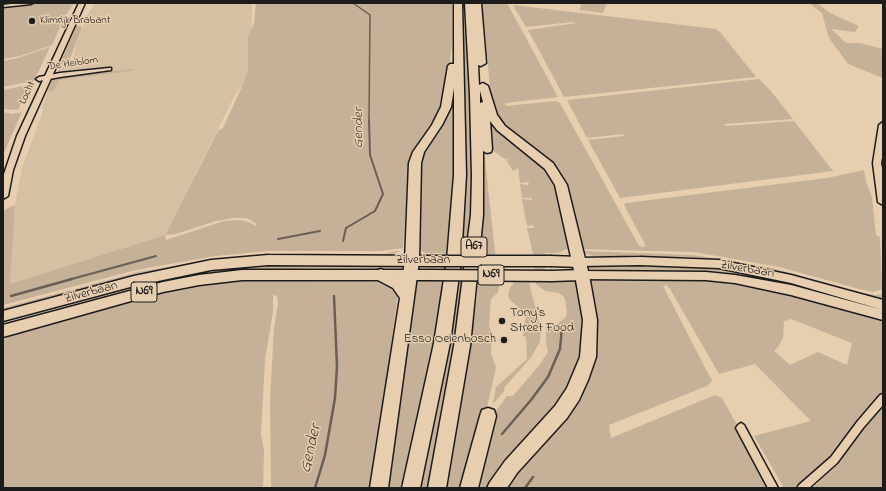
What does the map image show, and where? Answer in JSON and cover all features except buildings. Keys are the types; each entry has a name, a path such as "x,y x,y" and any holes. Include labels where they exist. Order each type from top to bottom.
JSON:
{"highway":[{"name":"A67","path":"411,488 439,357 454,260 460,175 458,3"},
{"name":"A67","path":"437,488 462,346 477,215 478,176 475,95 469,3"},
{"path":"477,3 487,150"},
{"name":"A67","path":"378,488 412,261 415,163 419,152 437,125 446,107 458,39"},
{"path":"483,86 490,112 501,128 546,164 558,179 564,194 581,268 589,309 590,332 588,357 580,380 568,403 511,467 496,488"},
{"path":"380,275 398,284 406,297"},
{"path":"469,488 488,416"}],"main road":[{"name":"Zilverbaan","path":"3,316 134,281 211,265 268,260 551,262 581,268"},
{"name":"Zilverbaan","path":"6,332 163,287 199,280 242,275 552,276 581,268"}],"street":[{"path":"3,6 31,3"},
{"name":"Locht","path":"3,196 16,149 43,79 82,3"},
{"name":"De Heiblom","path":"43,79 110,69"},
{"path":"883,125 877,164 883,202"},
{"name":"Zilverbaan","path":"581,268 736,279 846,300 883,301"},
{"name":"Zilverbaan","path":"846,300 854,298 883,305"},
{"name":"Zilverbaan","path":"846,300 883,315"},
{"name":"Zilverbaan","path":"846,300 856,310 883,318"},
{"path":"802,488 834,460 860,425 883,398"},
{"path":"741,428 773,488"}],"shaded area":[{"name":"Klimrijk Brabant","path":"43,3 74,3 64,18 52,45 20,56 3,59 3,7"},
{"path":"95,3 252,3 251,72 235,95 165,235 10,284 15,205 22,168 43,111 42,107 53,78 62,65 71,65 77,42 88,14"},
{"path":"256,3 452,3 452,44 447,82 440,110 409,171 403,248 381,251 268,251 215,256 136,270 3,305 3,211 10,207 15,205 10,284 165,235 218,131 223,128 244,82 248,71 248,37 254,24","holes":["234,218 247,218 257,224 255,226 241,220 224,221 166,240 165,235 176,234 216,221"]},
{"path":"460,3 466,3 471,95 473,176 470,246 432,488 418,488 454,297"},
{"path":"480,3 507,3 558,97 505,103 506,106 555,101 560,103 639,246 646,246 624,205 626,203 827,178 864,170 866,182 872,197 876,235 880,237 882,289 873,292 779,267 694,252 578,249 568,192 504,128 492,109 485,33"},
{"path":"581,3 607,3 603,13 580,10"},
{"path":"809,3 817,3 830,13 859,26 855,32 831,29 846,43 860,43 883,49 883,78 848,64 829,38 822,13"},
{"path":"513,5 716,29 756,77 564,97 528,30 577,23 572,22 526,27"},
{"path":"76,26 81,26 82,28 71,56 67,65 59,66"},
{"path":"50,47 34,81 3,87 3,61 18,58"},
{"path":"133,69 130,71 59,80 54,90 47,92 53,78"},
{"path":"453,71 456,117 453,217 436,340 404,488 386,488 412,277 440,277 444,259 443,253 425,253 418,249 418,162 439,125"},
{"path":"759,79 770,90 793,119 724,124 726,126 794,121 833,171 620,198 588,140 624,136 623,134 587,138 567,100"},
{"path":"33,84 27,97 23,99 18,110 3,109 3,90"},
{"path":"486,110 540,162 556,185 569,248 558,253 545,253 545,277 576,279 583,317 583,329 579,361 565,392 493,488 472,488 493,415 507,396 513,396 540,364 548,352 546,332 565,318 567,313 565,299 563,296 559,293 545,291 536,284 533,254 527,228 535,228 533,225 527,226 522,199 532,200 532,198 522,198 520,184 528,185 529,182 520,183 518,168 513,171 506,160 509,158 505,159 489,148"},
{"path":"3,112 12,114 22,112 3,155"},
{"path":"482,133 499,288 498,292 491,299 489,326 492,334 491,353 496,368 479,441 465,488 446,488 463,393 477,298 483,215"},
{"path":"401,251 386,256 206,263 123,278 3,311 3,308 138,272 214,259 268,254 384,254"},
{"path":"581,251 694,255 772,268 863,293 876,295 883,294 883,298 870,297 746,266 692,257 593,256"},
{"path":"403,262 402,268 316,268 253,271 9,327 10,323 104,297 169,280 249,264"},
{"path":"586,266 724,268 745,271 853,299 853,304 784,285 588,272"},
{"path":"522,272 527,275 541,329 540,341 532,356 504,388 505,390 493,404 496,387 527,359 526,337 523,336 526,314 509,299 508,295 510,288"},
{"path":"251,277 310,281 381,282 388,283 398,293 372,488 271,488 270,400 274,328 278,303 277,296 273,295 273,311 265,360 261,434 264,451 263,488 3,488 3,341 12,334 183,286"},
{"path":"596,278 721,280 755,285 877,318 883,321 883,392 857,422 842,446 795,488 784,488 754,436 811,421 755,364 719,374 670,289 667,285 663,286 712,381 707,386 609,425 611,438 715,395 722,398 772,488 505,488 575,400 590,282","holes":["791,319 852,343 847,365 818,352 790,365 774,351 783,338 784,321"]},
{"path":"883,405 883,488 813,488 846,453 866,424"}],"waterway":[{"name":"Gender","path":"353,3 370,15 369,120"},
{"name":"Gender","path":"343,241 346,228 375,211 383,194 370,155 369,120"},
{"path":"278,239 320,231"},
{"path":"68,280 156,256"},
{"path":"11,296 72,279"},
{"name":"Gender","path":"315,488 325,455 335,398 337,366 334,296"},
{"path":"502,434 531,400 548,377 560,349 562,327"},
{"path":"525,488 533,477"}],"place":[{"name":"Klimrijk Brabant","path":"32,21"},
{"name":"Tony's Street Food","path":"502,321"},
{"name":"Esso Oeienbosch","path":"504,340"}]}
